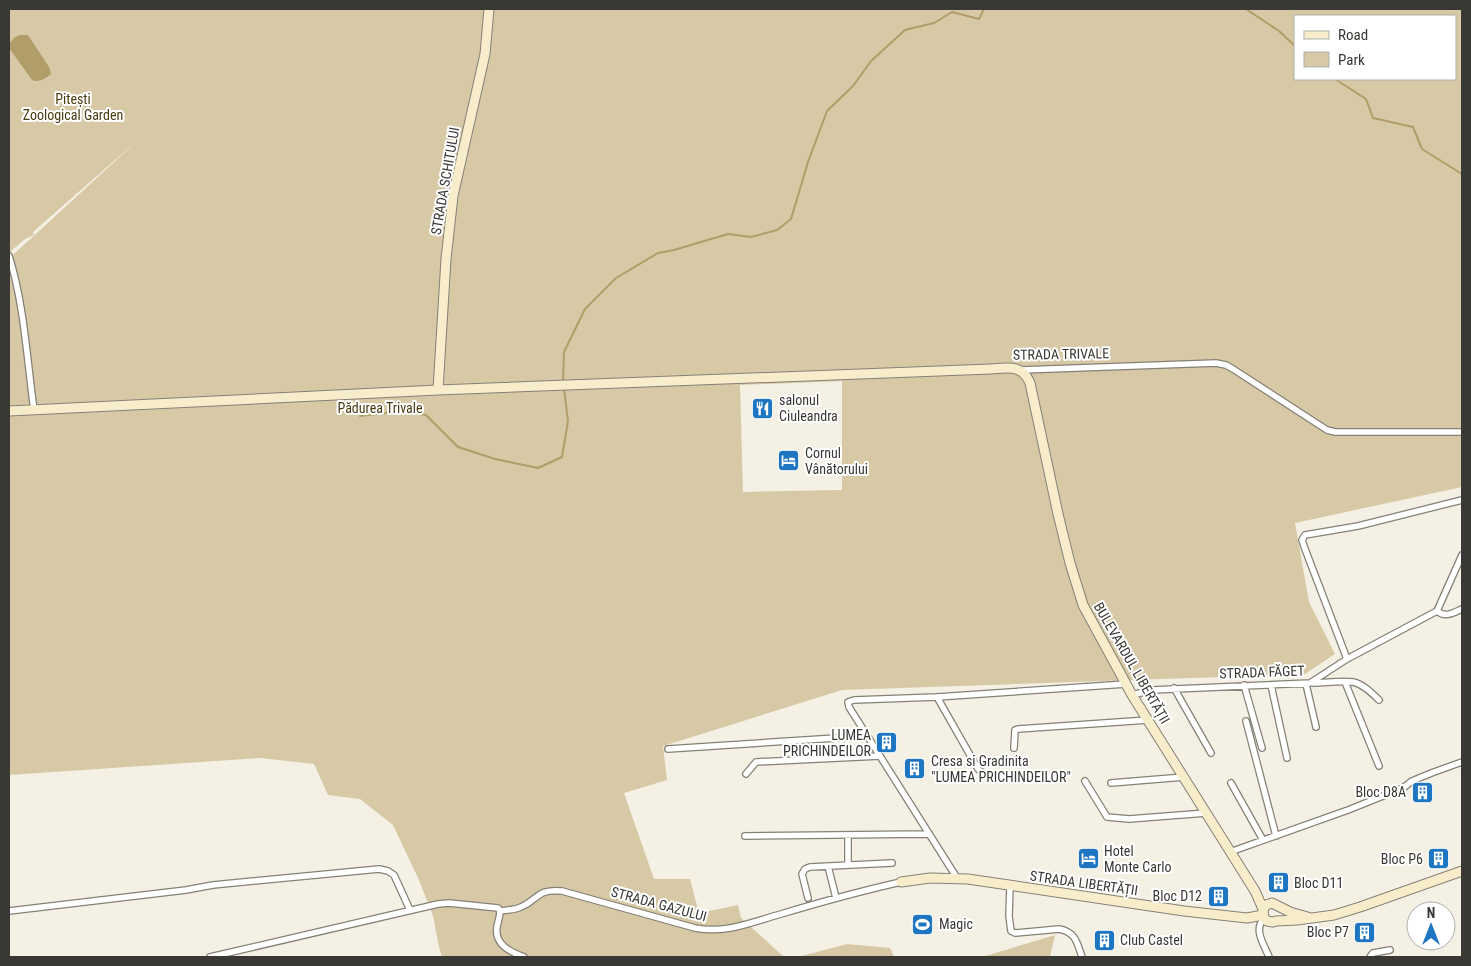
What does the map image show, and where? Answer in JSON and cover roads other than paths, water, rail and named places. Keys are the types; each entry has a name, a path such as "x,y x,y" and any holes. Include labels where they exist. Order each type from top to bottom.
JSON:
{"main road":[{"name":"STRADA SCHITULUI","path":"438,390 446,259 453,196 485,54 489,9"},
{"name":"STRADA TRIVALE","path":"9,411 438,390 982,369 1013,368 1021,370"},
{"name":"BULEVARDUL LIBERTĂȚII","path":"1021,370 1027,376 1030,383 1058,514 1083,605 1132,696 1255,891 1263,914"},
{"name":"BULEVARDUL LIBERTĂȚII","path":"1276,921 1311,918 1352,910 1462,871"},
{"name":"STRADA LIBERTĂȚII","path":"901,882 930,878 957,878 1184,911 1247,918 1263,914"},
{"name":"BULEVARDUL LIBERTĂȚII","path":"1255,891 1276,906 1311,918"},
{"path":"1266,905 1276,906 1281,914 1276,921 1270,922 1263,914 1266,905"}],"street":[{"path":"9,256 13,268 22,320 34,410"},
{"name":"STRADA TRIVALE","path":"1021,370 1216,363 1233,369 1327,430 1335,432 1462,432"},
{"path":"1348,659 1305,549 1302,540 1305,535 1358,526 1462,500"},
{"path":"1437,611 1462,555"},
{"name":"STRADA FĂGET","path":"1132,696 1152,690 1174,688 1308,684 1348,659 1437,611 1446,616 1462,609"},
{"path":"1345,682 1379,766"},
{"path":"1316,727 1308,684 1353,682 1371,692 1379,700"},
{"path":"957,878 849,707 848,702 854,700 937,697 1126,684"},
{"path":"1244,685 1262,748"},
{"path":"1271,685 1287,758"},
{"path":"1174,688 1211,753"},
{"path":"937,697 978,769 986,776 1024,777"},
{"path":"1014,748 1014,734 1015,730 1018,729 1148,720"},
{"path":"1246,721 1276,836"},
{"path":"668,749 867,736"},
{"path":"746,774 756,762 880,756"},
{"path":"1230,852 1348,810 1402,788 1412,781 1462,762"},
{"path":"1111,783 1184,777"},
{"path":"1085,781 1107,817 1129,819 1206,813"},
{"path":"1231,783 1263,840"},
{"path":"745,836 929,834"},
{"path":"848,835 848,865"},
{"path":"808,898 802,874 803,871 810,867 892,862"},
{"path":"828,866 836,898"},
{"path":"9,911 186,890 212,885 379,869 394,874 410,910"},
{"name":"STRADA GAZULUI","path":"500,911 523,907 543,892 552,890 562,891 695,928 715,931 741,926 836,898 901,882"},
{"path":"1010,886 1009,916 1012,931 1015,933 1065,930 1075,939 1082,957"},
{"path":"210,957 410,910 449,903 498,908 500,911 497,926 499,940 504,947 524,957"},
{"path":"1263,914 1259,928 1269,957"},
{"path":"1370,957 1373,953 1390,950"}],"waterway":[{"path":"563,383 564,352 585,309 616,278 658,253 728,234 751,237 777,230 791,219 808,162 827,111 853,86 871,61 905,30 934,23 952,12 979,19 984,9"},
{"path":"1246,9 1279,31 1294,45"},
{"path":"1337,80 1366,99 1373,118 1413,127 1422,149 1462,174"},
{"path":"360,416 402,411 426,415 458,447 495,459 538,468 562,457 568,421 564,389"}],"place":[{"name":"salonul Ciuleandra","path":"763,408"},
{"name":"Cornul Vânătorului","path":"789,461"},
{"name":"LUMEA PRICHINDEILOR","path":"887,743"},
{"name":"Cresa si Gradinita \"LUMEA PRICHINDEILOR\"","path":"915,769"},
{"name":"Bloc D8A","path":"1422,792"},
{"name":"Hotel Monte Carlo","path":"1088,859"},
{"name":"Bloc P6","path":"1439,859"},
{"name":"Bloc D11","path":"1278,883"},
{"name":"Bloc D12","path":"1218,896"},
{"name":"Magic","path":"923,924"},
{"name":"Bloc P7","path":"1365,932"},
{"name":"Club Castel","path":"1104,940"}],"park label":[{"name":"Pitești Zoological Garden","path":"73,108"},
{"name":"Pădurea Trivale","path":"380,408"}]}
